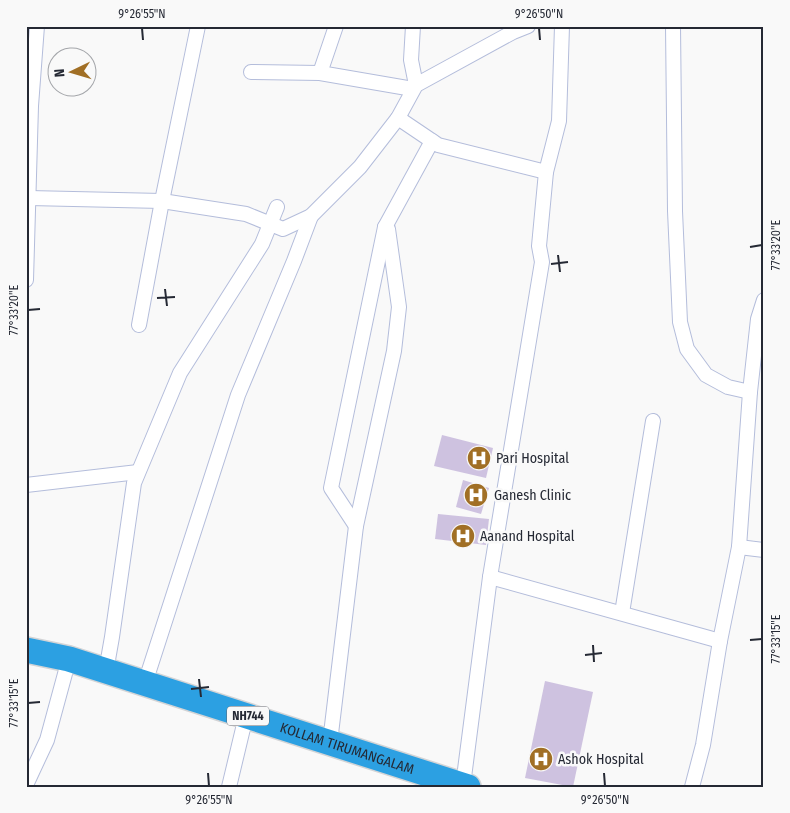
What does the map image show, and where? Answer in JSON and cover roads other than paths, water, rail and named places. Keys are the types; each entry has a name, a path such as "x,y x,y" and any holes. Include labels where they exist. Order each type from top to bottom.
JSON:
{"highway":[{"name":"KOLLAM TIRUMANGALAM","path":"26,650 69,659 466,786"}],"street":[{"path":"26,280 31,106 37,26"},
{"path":"140,325 162,201 198,26"},
{"path":"320,74 336,26"},
{"path":"413,26 410,60 415,87"},
{"path":"29,198 162,201 246,214 284,229 311,216 360,167 398,118 415,87 513,32 528,26"},
{"path":"466,786 490,577 542,262 539,246 546,172 559,121 562,26"},
{"path":"673,26 675,211 680,322 687,349 706,375 728,387 750,392"},
{"path":"252,72 320,74 415,87"},
{"path":"398,118 438,145 546,172"},
{"path":"356,526 331,488 385,227 432,141"},
{"path":"106,671 134,483 138,472 180,373 262,244 277,207"},
{"path":"145,683 238,395 311,216"},
{"path":"330,742 356,526 394,351 399,307 388,229 385,227"},
{"path":"692,787 703,745 720,642 739,548 750,392 758,319 764,300"},
{"path":"622,613 653,422"},
{"path":"26,485 138,472"},
{"path":"739,548 764,550"},
{"path":"490,577 720,642"},
{"path":"26,785 47,740 69,659"},
{"path":"229,787 246,716"}],"place":[{"name":"Pari Hospital","path":"479,458"},
{"name":"Ganesh Clinic","path":"476,495"},
{"name":"Aanand Hospital","path":"463,536"},
{"name":"Ashok Hospital","path":"541,759"}]}
